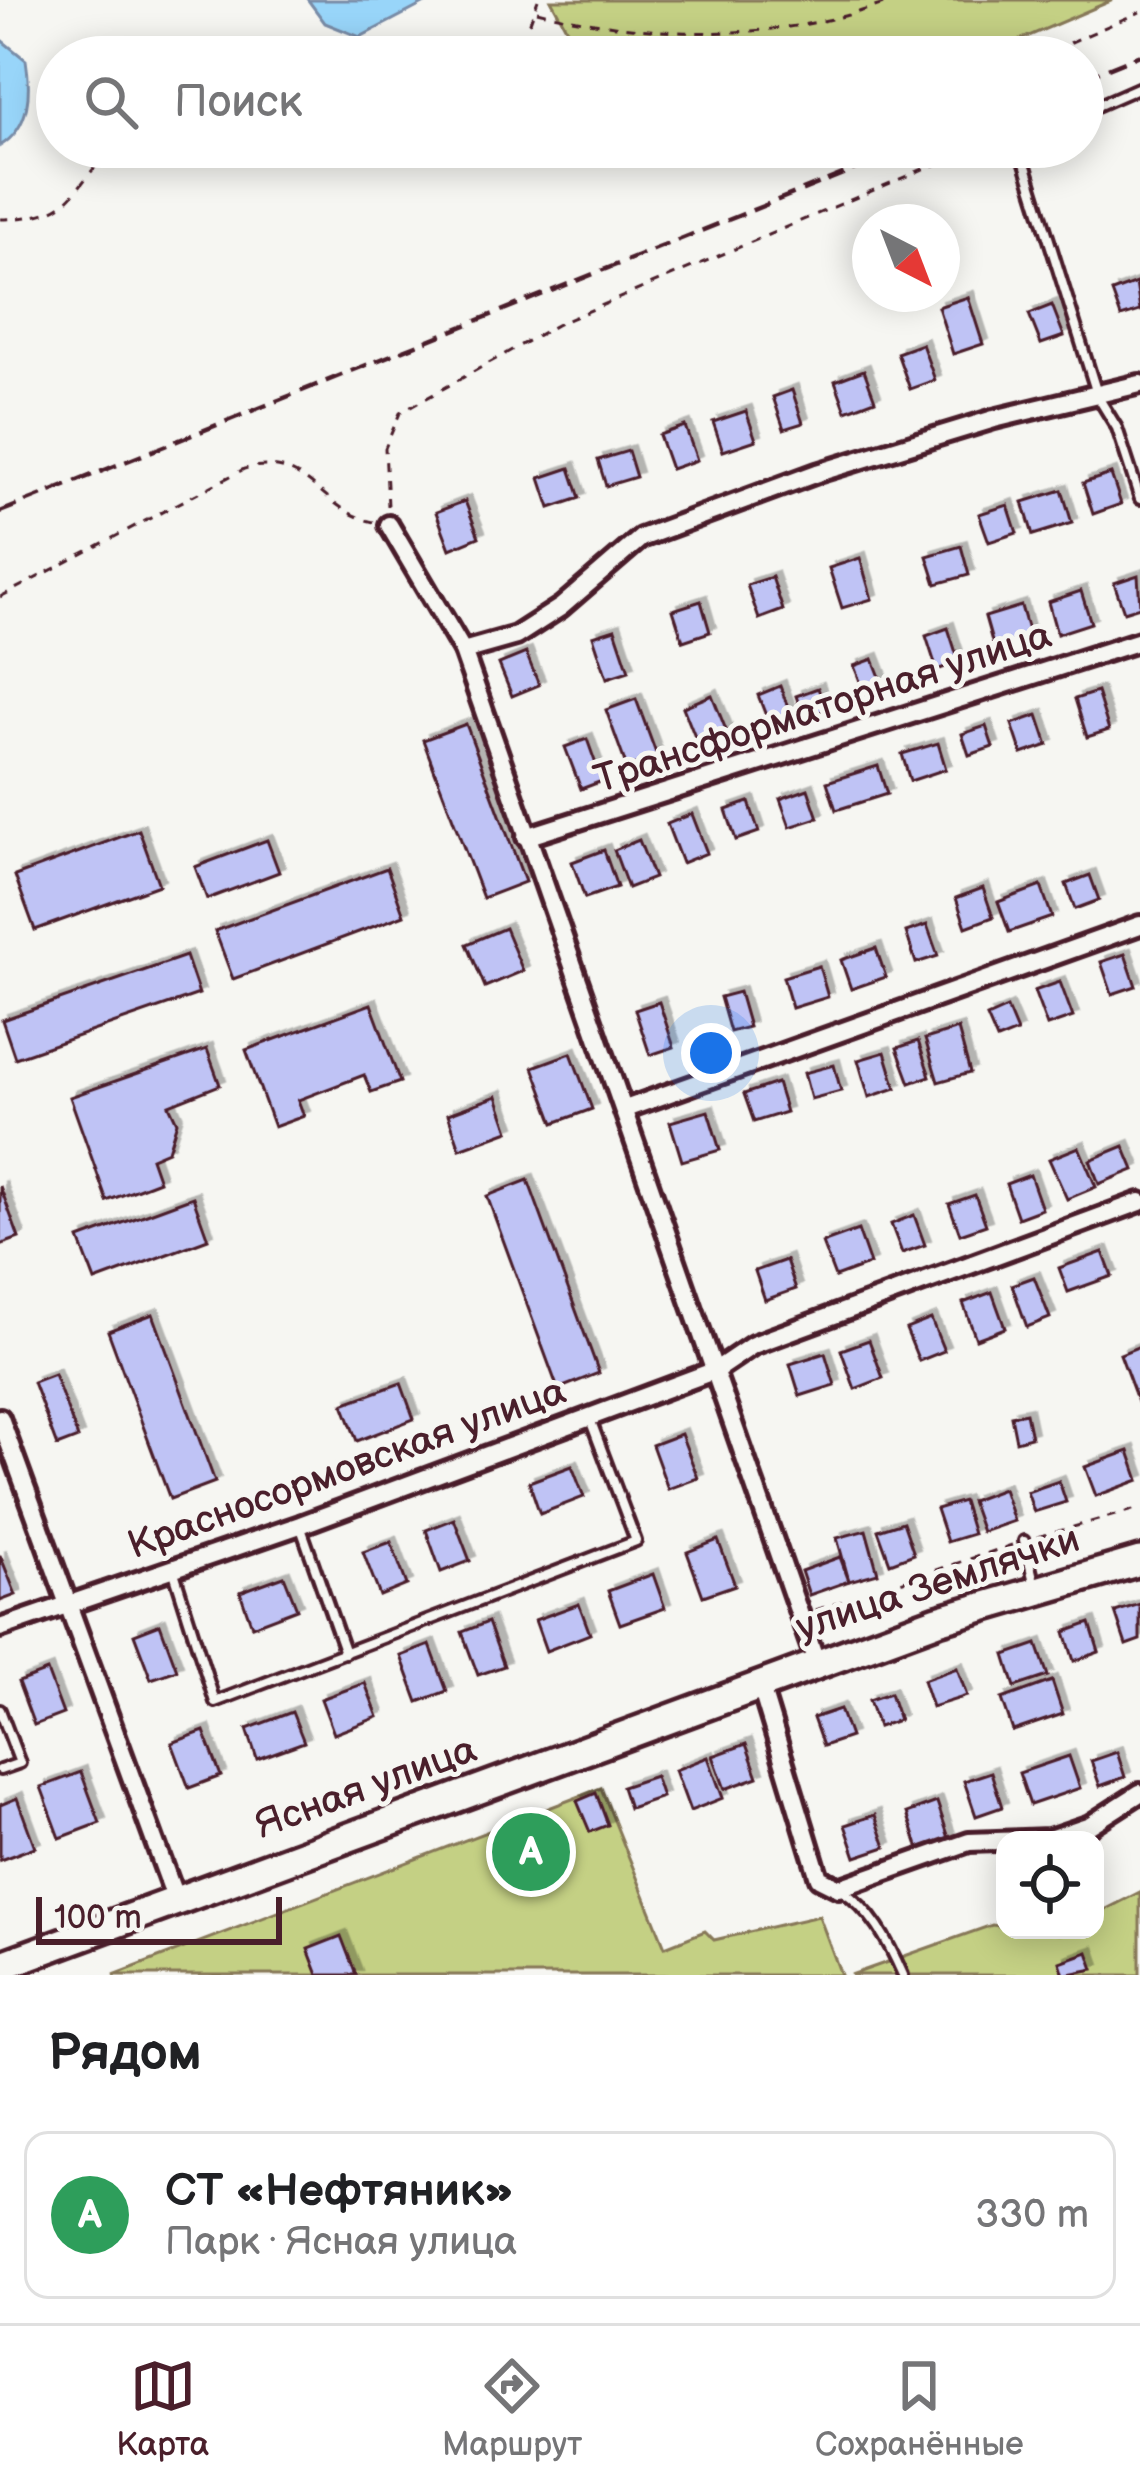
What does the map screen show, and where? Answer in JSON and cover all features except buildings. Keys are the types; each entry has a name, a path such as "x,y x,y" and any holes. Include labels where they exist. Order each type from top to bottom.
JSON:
{"main road":[{"name":"улица Землячки","path":"760,1684 1036,1589 1140,1561"},
{"name":"Ясная улица","path":"0,1966 760,1684"}],"street":[{"path":"463,651 516,636 546,617 641,538 839,466 994,419 1140,384"},
{"path":"389,525 463,651 817,1664"},
{"name":"Трансформаторная улица","path":"526,837 1140,641"},
{"path":"625,1109 1140,925"},
{"name":"Красносормовская улица","path":"0,1628 590,1418 716,1370 753,1345 1140,1202"},
{"path":"0,1418 176,1900"},
{"path":"760,1684 820,1878 839,1888 969,1842 1049,1839 1090,1825 1140,1793"}],"lane":[{"path":"1104,103 1140,87"},
{"path":"1027,168 1098,397 1118,428 1140,500"},
{"path":"172,1567 215,1702 636,1541 590,1418"},
{"path":"300,1525 344,1653"},
{"path":"1024,1541 1036,1589"},
{"path":"0,1710 20,1763 0,1770"},
{"path":"839,1888 857,1900 886,1938 903,1975"}],"path":[{"path":"526,36 538,0"},
{"path":"537,11 595,25 721,33 846,18 895,0"},
{"path":"1085,36 1140,12"},
{"path":"0,219 41,218 69,203 98,168"},
{"path":"0,597 244,469 270,462 290,468 363,520 389,525 385,448 400,413 558,324 926,168"},
{"path":"800,1615 1140,1508"}],"green space":[{"path":"551,0 1113,0 1029,36 571,36"},
{"path":"601,1788 665,1947 705,1931 714,1940 819,1916 841,1975 114,1975"},
{"path":"1140,1892 1140,1975 851,1975 992,1925 996,1926 996,1939 1104,1939 1104,1910"}],"water":[{"path":"308,0 431,0 362,36 325,23"},
{"path":"0,39 26,60 28,84 23,119 0,146"}],"railway":[{"path":"1104,70 1140,55"},
{"path":"0,512 858,168"}],"place":[{"name":"СТ «Нефтяник»","path":"531,1852"}]}
